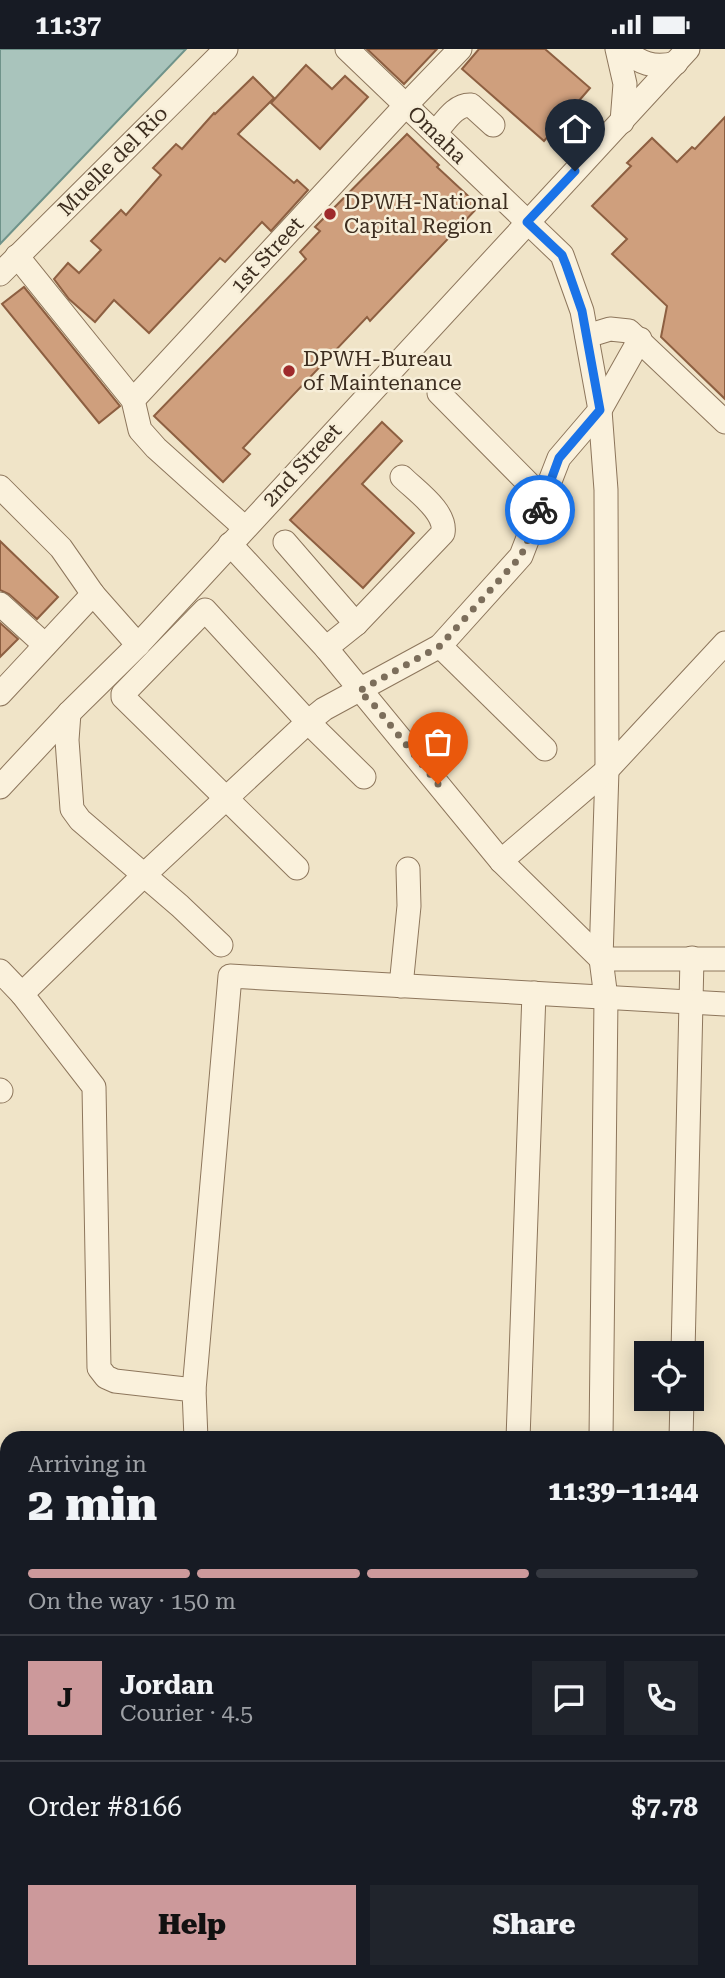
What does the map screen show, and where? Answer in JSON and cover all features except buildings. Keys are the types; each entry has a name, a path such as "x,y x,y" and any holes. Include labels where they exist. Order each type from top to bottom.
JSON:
{"street":[{"name":"Muelle del Rio","path":"0,274 226,49"},
{"name":"Omaha","path":"347,49 562,255 582,311 587,336 600,410 606,490 607,770 601,959 607,998 601,1431"},
{"name":"1st Street","path":"133,400 460,49"},
{"path":"617,49 625,84 621,122"},
{"path":"623,49 638,61 653,67 682,56"},
{"name":"2nd Street","path":"0,787 138,645 682,56"},
{"path":"435,133 459,106 465,104 471,105 493,125"},
{"path":"17,256 133,400 140,430 237,536 253,566 326,648 359,691 375,706 501,861 601,959 725,959"},
{"path":"587,336 610,329 629,331 725,422"},
{"path":"22,994 307,722 324,709 440,646 521,556 545,500 559,458 600,410 640,339"},
{"path":"439,393 545,500"},
{"path":"326,648 356,624 443,533 441,516 402,477"},
{"path":"0,487 61,548 93,594 138,645"},
{"path":"285,542 356,624"},
{"path":"0,694 93,594"},
{"path":"0,604 45,645"},
{"path":"298,869 123,697 123,694 204,609 307,722 363,777"},
{"path":"501,861 607,770 725,643"},
{"path":"440,646 545,749"},
{"path":"69,713 67,740 72,809 80,820 221,946"},
{"path":"401,986 408,906 408,869"},
{"path":"683,1341 692,958"},
{"path":"0,971 22,994 94,1087 99,1368 106,1377 115,1381 194,1390"},
{"path":"196,1431 194,1390 230,976 725,1004"},
{"path":"518,1431 534,993"},
{"path":"681,1431 682,1411"}],"water":[{"path":"0,49 186,49 0,244"}],"way so far":[{"path":"438,784 375,706 359,691 440,646 521,556 540,510"}],"place":[{"name":"DPWH-National Capital Region","path":"330,214"},
{"name":"DPWH-Bureau of Maintenance","path":"289,371"}],"route":[{"path":"540,510 559,458 600,410 582,311 566,265 562,255 527,222 575,171"}]}
